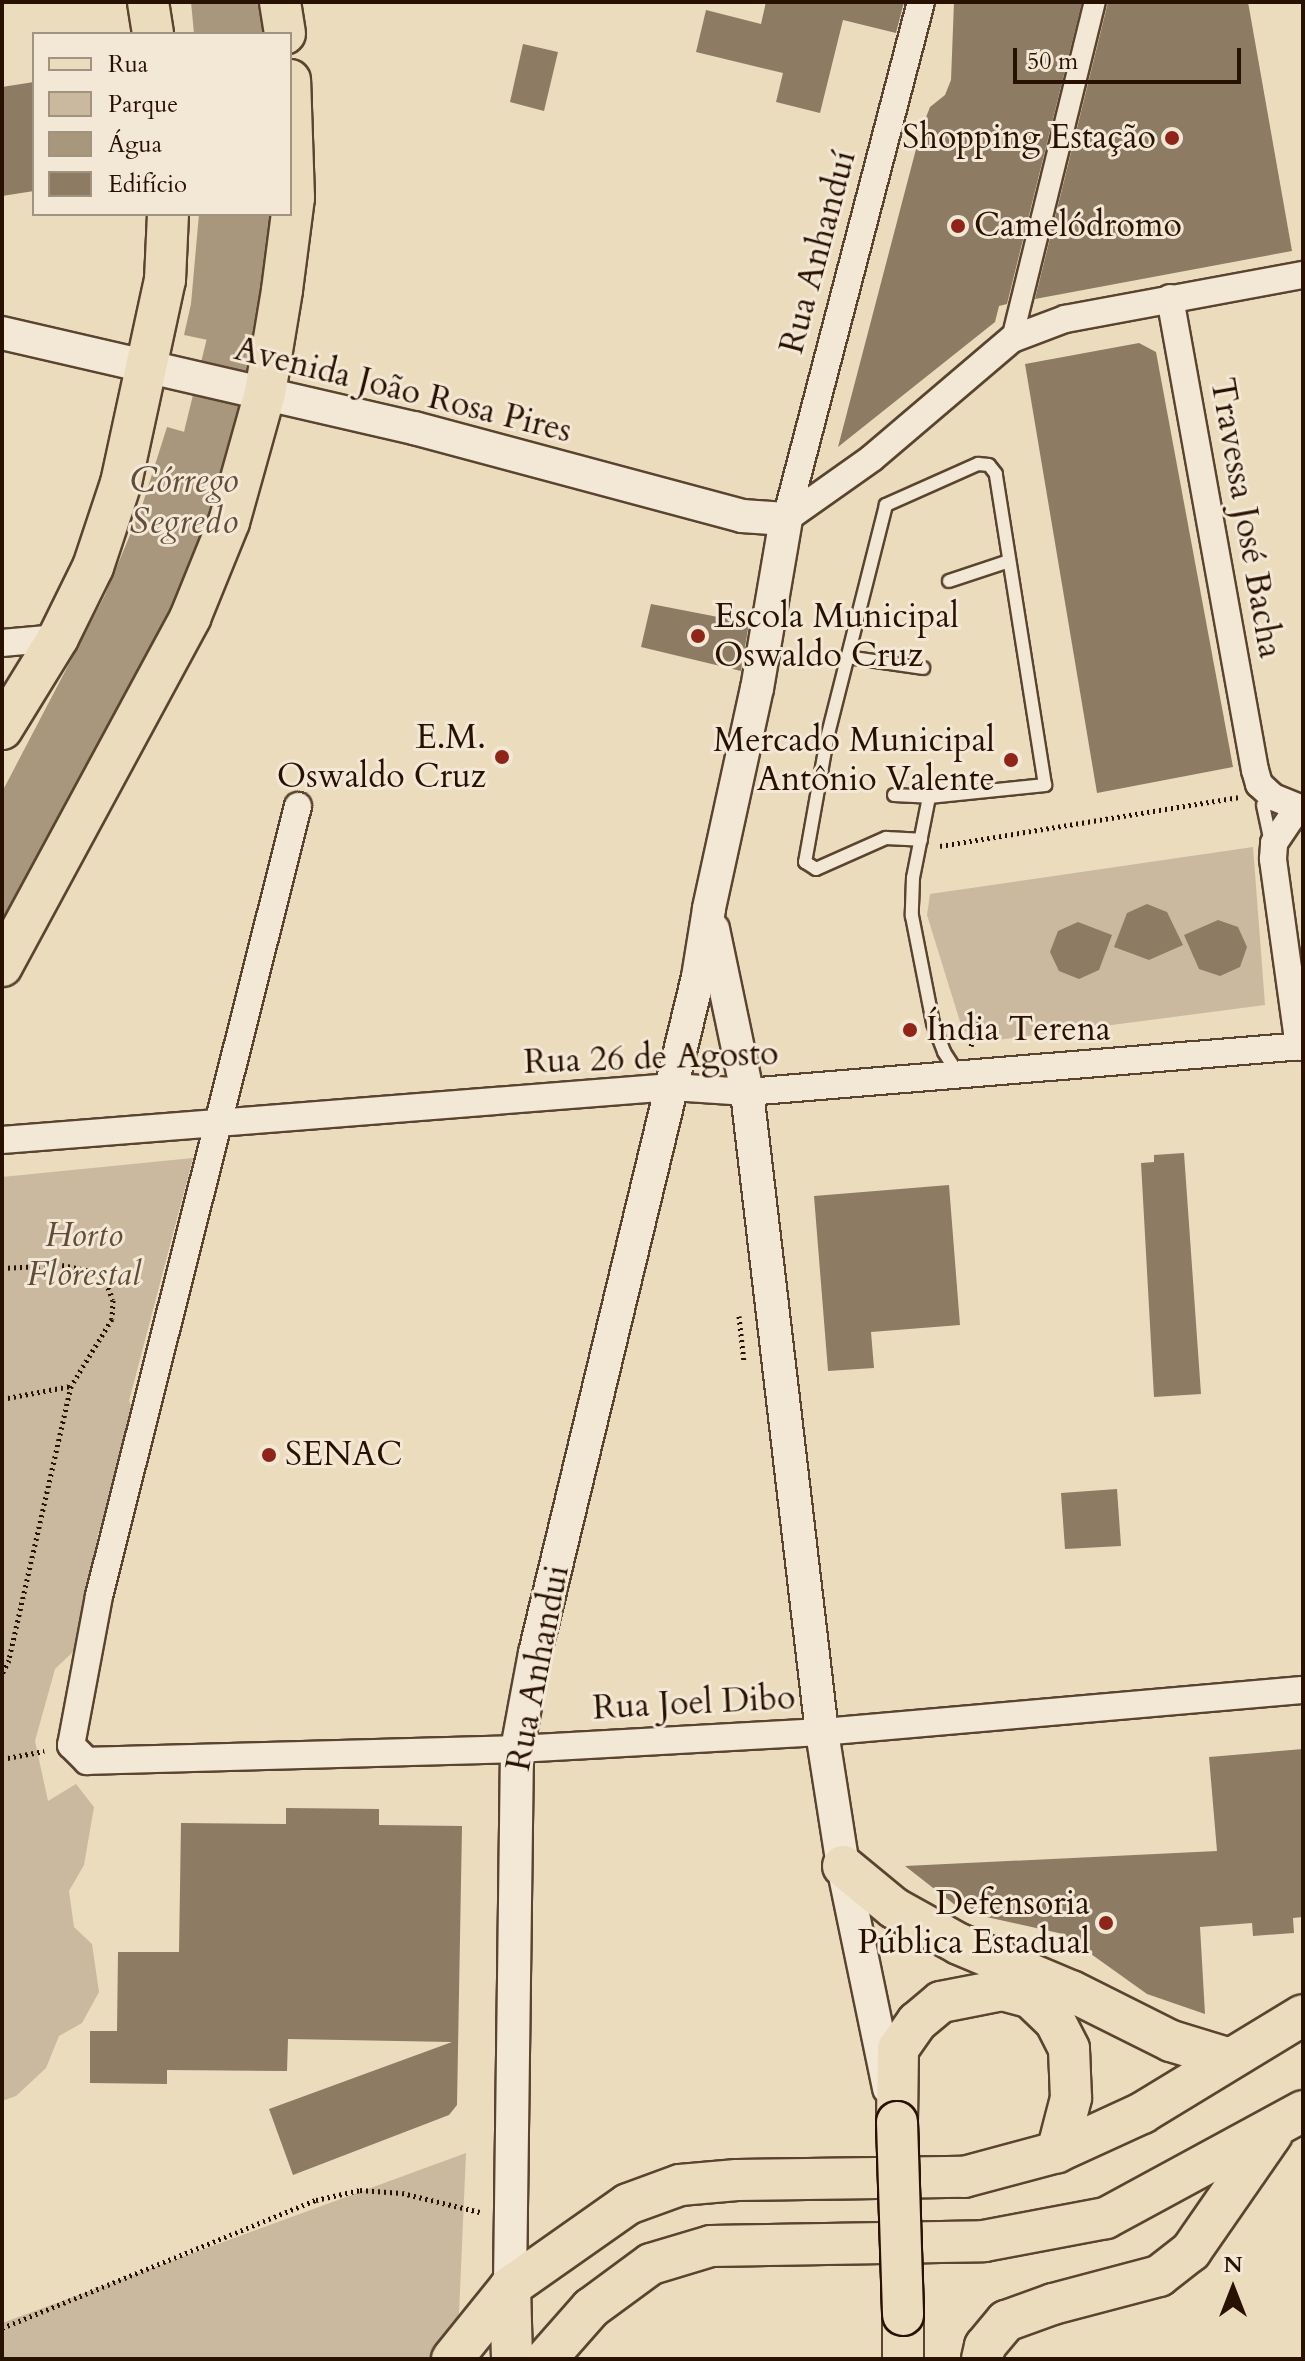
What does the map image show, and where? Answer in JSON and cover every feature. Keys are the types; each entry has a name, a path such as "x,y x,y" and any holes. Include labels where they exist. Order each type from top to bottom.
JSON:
{"main road":[{"path":"148,2 153,32"},
{"path":"280,2 285,32"},
{"path":"292,139 292,208"},
{"path":"2,729 58,638 93,567 160,371 168,216"},
{"path":"2,966 190,618 229,522 290,216"},
{"path":"843,1866 894,1908 959,1944 1071,1991 1171,2041 1227,2058"},
{"path":"903,2359 898,2049 917,2022 941,2002 1002,1990 1031,1998 1055,2021 1069,2049 1071,2098 1057,2152"},
{"path":"452,2359 510,2287 628,2204 680,2185 737,2180 964,2177 1057,2152 1142,2113 1227,2058 1303,2015"},
{"path":"546,2359 591,2308 651,2264 711,2246 984,2241 1106,2218 1296,2118"},
{"path":"982,2359 985,2346 1006,2321 1053,2304 1159,2276 1191,2251 1296,2118"},
{"name":"Rua Anhandui","path":"510,2287 512,2359"}],"street":[{"name":"Rua Anhanduí","path":"786,519 921,2"},
{"path":"1012,339 1095,2"},
{"path":"786,519 872,458 1012,339 1065,319 1303,275"},
{"name":"Travessa José Bacha","path":"1170,298 1255,770 1266,798"},
{"name":"Avenida João Rosa Pires","path":"2,333 414,428 742,516 786,519"},
{"name":"Rua Anhandui","path":"510,2287 517,1749 535,1653 698,977 709,909 754,703 786,519"},
{"path":"2,643 58,638"},
{"path":"1266,798 1303,809"},
{"path":"79,1753 99,1596 298,806"},
{"path":"1301,1046 1273,859 1274,843 1292,816 1303,809"},
{"path":"709,909 747,1092 822,1732 843,1866 897,2122"},
{"name":"Rua 26 de Agosto","path":"2,1140 217,1120 672,1087 747,1092 1301,1046"},
{"name":"Rua Joel Dibo","path":"79,1753 517,1749 822,1732 1303,1690"}],"lane":[{"path":"894,795 929,797 1045,785 996,474 989,465 978,464 886,505 822,762 805,862 808,867 816,869 886,838 920,844"},
{"path":"949,581 1009,561"},
{"path":"847,657 923,668"},
{"path":"929,797 913,878 912,916 933,1023 944,1052 959,1076"},
{"path":"1266,798 1273,859"}],"path":[{"path":"920,844 1266,798"},
{"path":"2,1268 62,1265 90,1271 106,1282 113,1300 112,1319 71,1386 9,1660 2,1674"},
{"path":"2,1399 71,1386"},
{"path":"2,1759 79,1753"},
{"path":"2,2328 316,2200 360,2190 402,2193 510,2221"}],"green space":[{"path":"1253,847 1265,1005 989,1041 974,1039 962,1028 927,915 930,894"},
{"name":"Horto Florestal","path":"193,1158 129,1401 139,1421 122,1495 98,1534 88,1600 75,1650 55,1669 35,1741 48,1801 76,1784 94,1807 84,1865 69,1891 74,1927 92,1944 99,1992 82,2023 59,2036 46,2068 16,2096 2,2101 2,1177"},
{"path":"466,2153 457,2359 2,2359 2,2323"}],"water":[{"path":"191,2 259,2 263,32 194,32"},
{"path":"199,216 269,216 251,349 184,335 191,304"},
{"name":"Córrego Segredo","path":"167,427 231,445 221,509 169,636 2,941 2,792 105,595 142,506"}],"building":[{"path":"766,2 904,2 896,33 843,20 820,113 776,102 783,73 696,52 706,10 761,24"},
{"name":"Camelódromo","path":"954,2 1082,2 1007,304 999,306 995,322 838,447 921,130 930,107 945,95 951,80"},
{"name":"Shopping Estação","path":"1108,2 1248,2 1292,251 1035,299"},
{"path":"523,44 558,52 544,111 510,102"},
{"path":"32,82 32,191 2,196 2,87"},
{"path":"1139,343 1156,352 1233,767 1097,793 1025,364"},
{"name":"Escola Municipal Oswaldo Cruz","path":"651,604 749,623 741,671 641,647"},
{"path":"1147,904 1167,912 1183,945 1149,960 1114,947 1127,913"},
{"path":"1218,920 1238,927 1247,947 1240,967 1220,976 1199,969 1184,935"},
{"path":"1078,922 1112,935 1099,970 1079,979 1059,971 1050,952 1058,931"},
{"path":"1184,1153 1201,1394 1154,1397 1141,1163 1154,1162 1154,1155"},
{"path":"949,1185 960,1325 871,1332 874,1368 828,1371 814,1196"},
{"path":"1117,1489 1121,1546 1065,1549 1061,1493"},
{"path":"1303,1749 1303,1917 1293,1918 1294,1933 1253,1936 1252,1923 1200,1927 1205,2014 1147,1994 1063,1934 964,1912 905,1866 1217,1851 1209,1757"},
{"path":"286,1808 379,1809 379,1825 462,1826 457,2105 449,2115 293,2175 269,2109 452,2042 288,2039 287,2071 167,2070 167,2084 90,2083 90,2031 117,2031 118,1952 179,1952 181,1823 286,1824"}],"waterway":[{"name":"Córrego Segredo","path":"211,435 236,333 247,216"}],"place":[{"name":"Shopping Estação","path":"1172,138"},
{"name":"Camelódromo","path":"958,226"},
{"name":"Escola Municipal Oswaldo Cruz","path":"698,636"},
{"name":"E.M. Oswaldo Cruz","path":"502,757"},
{"name":"Mercado Municipal Antônio Valente","path":"1011,760"},
{"name":"Índia Terena","path":"910,1030"},
{"name":"SENAC","path":"269,1455"},
{"name":"Defensoria Pública Estadual","path":"1106,1923"}]}
